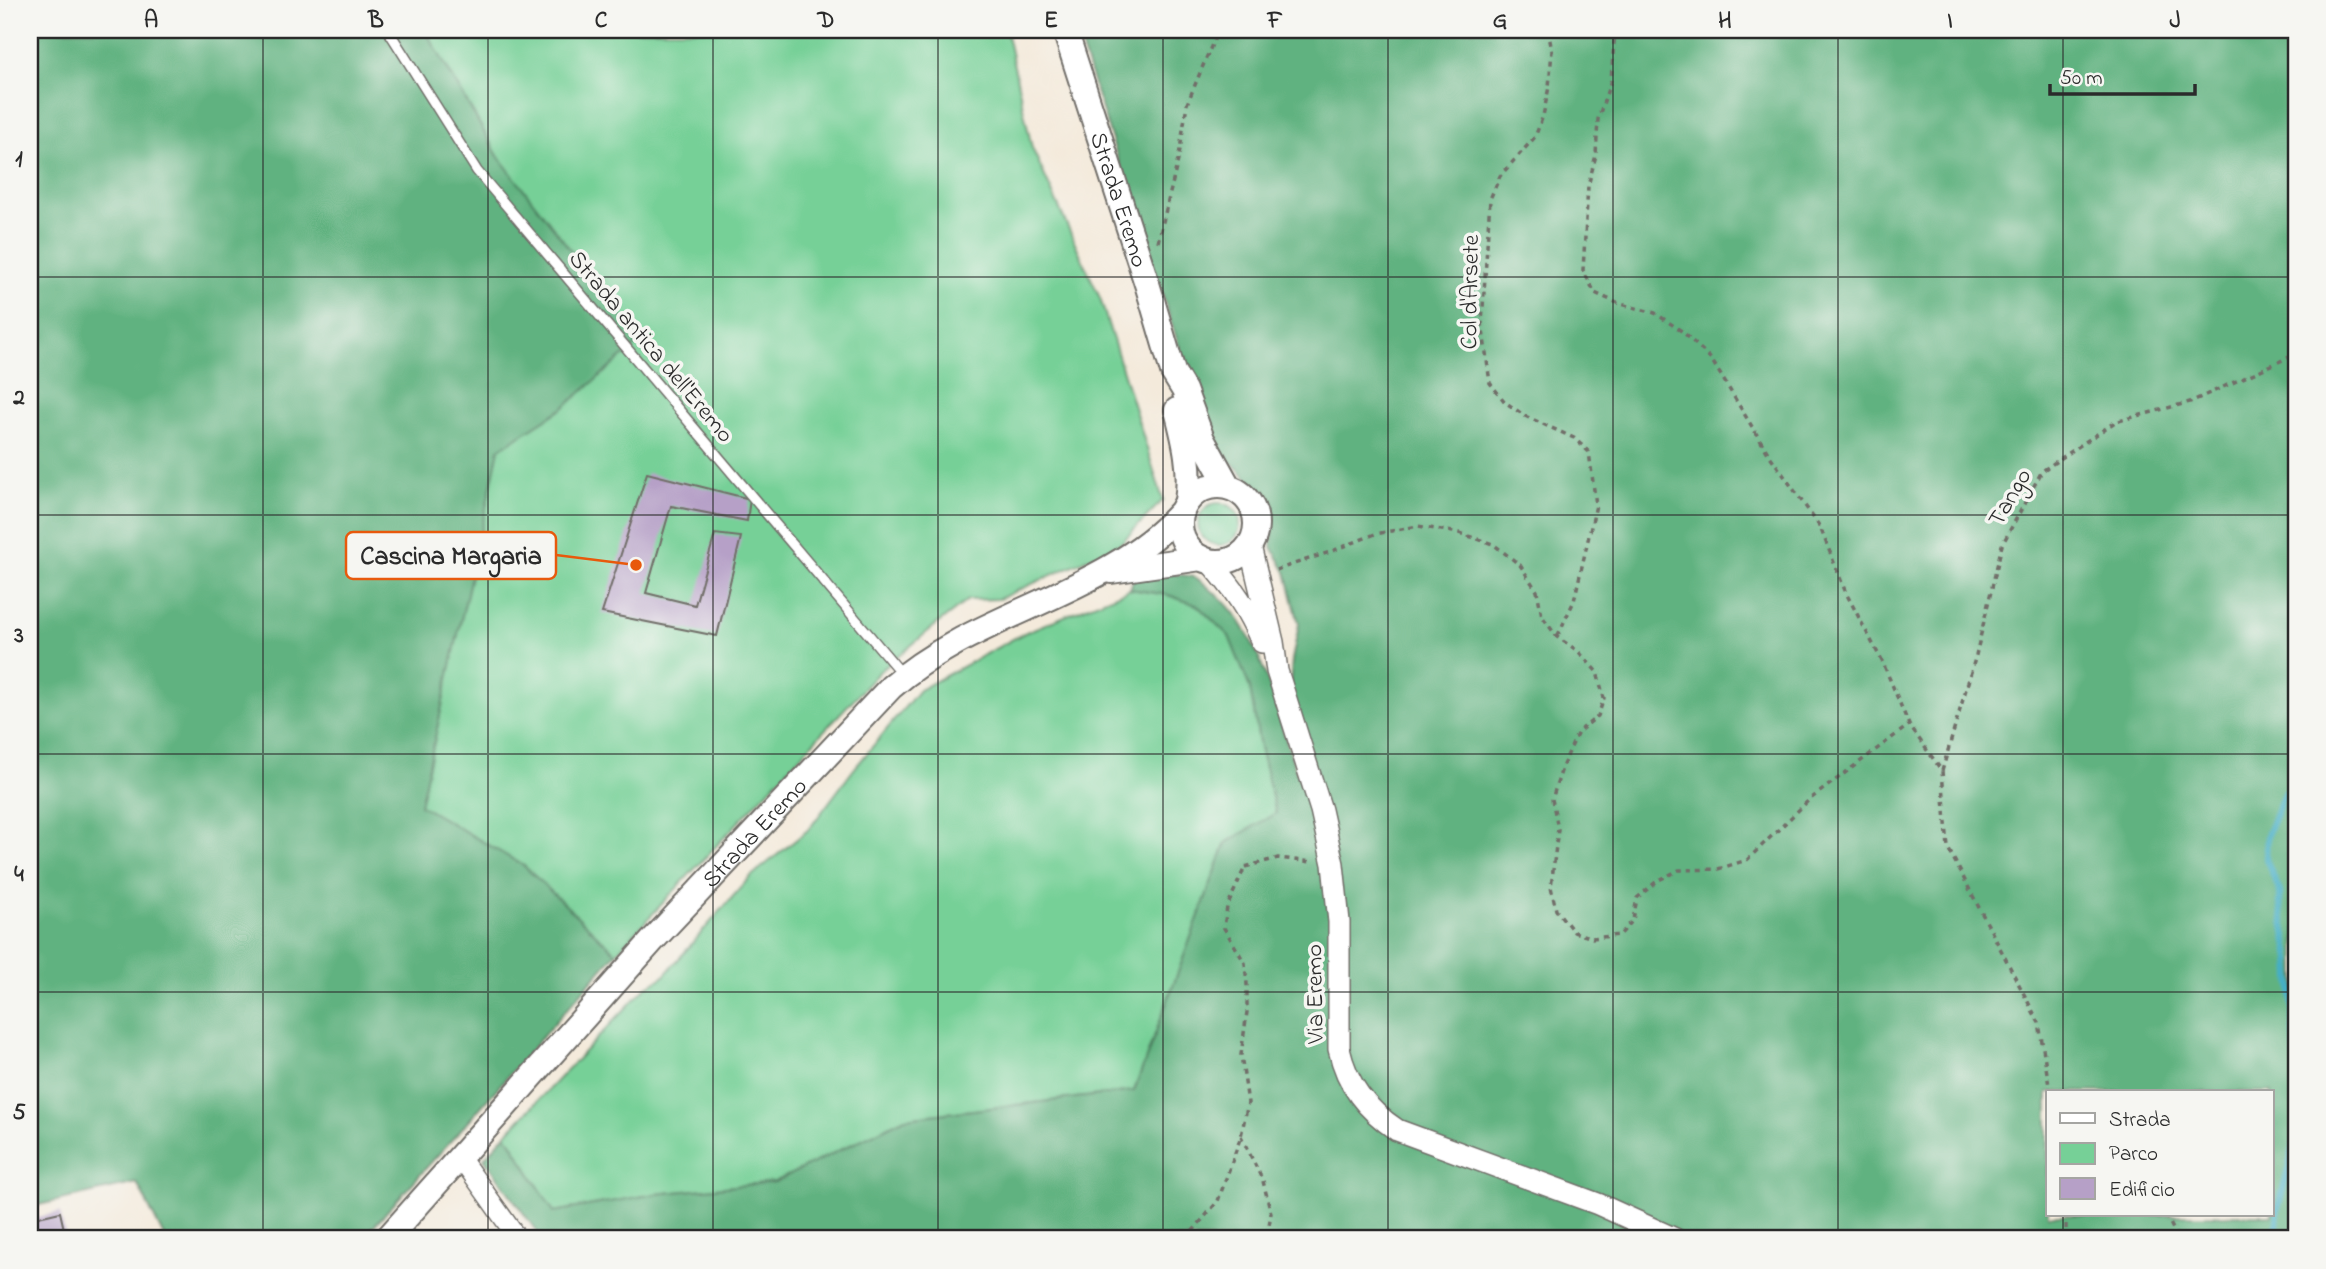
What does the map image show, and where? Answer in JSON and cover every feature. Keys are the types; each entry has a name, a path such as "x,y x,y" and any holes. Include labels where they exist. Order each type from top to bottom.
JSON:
{"main road":[{"name":"Strada Eremo","path":"1065,30 1173,372 1184,390 1202,439 1228,486"},
{"name":"Strada Eremo","path":"387,1239 652,941 904,676 947,647 1100,573 1167,527 1184,506 1191,480 1171,388 1173,372"},
{"path":"1228,486 1249,500 1255,511 1256,535 1242,555 1231,561 1205,560 1185,544 1180,522 1184,506 1204,488 1228,486"},
{"name":"Strada Eremo","path":"1100,573 1205,560"}],"street":[{"name":"Via Eremo","path":"1250,546 1273,642 1277,671"},
{"name":"Via Eremo","path":"1205,560 1233,587 1248,610 1277,671 1321,810 1333,864 1339,922 1339,1049 1343,1069 1355,1092 1377,1116 1397,1130 1598,1204 1675,1239"},
{"path":"460,1157 518,1239"}],"lane":[{"name":"Strada antica dell'Eremo","path":"388,30 477,171 904,676"}],"path":[{"path":"1156,252 1179,156 1187,104 1218,30"},
{"name":"Col d'Arsete","path":"1548,30 1552,51 1543,116 1535,137 1500,176 1490,200 1482,323 1490,383 1505,402 1525,416 1574,438 1590,452 1596,505 1574,601 1558,637"},
{"path":"1615,30 1611,80 1598,119 1596,155 1588,186 1583,270 1595,293 1617,303 1656,313 1684,332 1711,359 1768,453 1820,527 1846,593 1883,663 1909,725 1942,771 1948,848 2039,1023 2050,1090"},
{"name":"Tango","path":"1942,771 1976,655 2002,545 2042,471 2115,422 2190,402 2296,354"},
{"path":"1276,570 1375,534 1418,526 1459,533 1493,544 1520,565 1537,591 1542,616 1558,637 1578,651 1597,673 1604,698 1598,716 1578,732 1552,799 1558,829 1551,887 1556,910 1574,932 1592,938 1619,935 1633,920 1637,898 1657,880 1679,870 1718,869 1747,860 1809,800 1909,725"},
{"path":"1186,1239 1218,1201 1241,1136 1248,1102 1241,1055 1247,1012 1245,962 1224,928 1227,907 1245,867 1278,858 1333,864"},
{"path":"1241,1136 1263,1181 1271,1213 1266,1239"},
{"path":"2066,1216 2066,1239"},
{"path":"2166,1216 2178,1239"}],"green space":[{"path":"30,30 425,30 498,156 641,341 563,408 499,449 420,805 524,866 616,953 362,1239 165,1239 137,1183 30,1207"},
{"path":"425,30 1006,30 1032,148 1100,298 1163,500 1120,544 999,599 968,600 879,672 616,953 524,866 420,805 499,449 563,408 498,156"},
{"path":"1076,30 2296,30 2296,1239 542,1239 484,1158 506,1134 554,1212 655,1194 775,1182 905,1118 1134,1091 1226,843 1276,813 1260,747 1250,688 1229,636 1197,605 1168,595 1130,589 1134,577 1171,574 1193,577 1230,608 1246,631 1258,656 1305,794 1290,685 1299,624 1286,572 1272,547 1273,515 1270,503 1217,449 1193,389"},
{"path":"1219,503 1233,510 1240,524 1233,538 1219,545 1205,538 1198,524 1205,510"},
{"path":"1130,589 1168,595 1197,605 1229,636 1250,688 1260,747 1276,813 1226,843 1134,1091 905,1118 775,1182 655,1194 554,1212 506,1134 645,988 663,977 749,878 809,829 919,690 1026,632"}],"building":[{"path":"647,473 750,499 747,521 671,506 646,593 695,605 715,534 741,537 717,636 602,613"},
{"path":"60,1212 66,1238 76,1236 77,1239 30,1239 30,1219"}],"waterway":[{"path":"2296,782 2284,794 2267,835 2266,859 2280,892 2290,959 2296,1060"},
{"path":"2276,1239 2278,1209 2296,1138"}],"place":[{"name":"Cascina Margaria","path":"636,565"}]}
